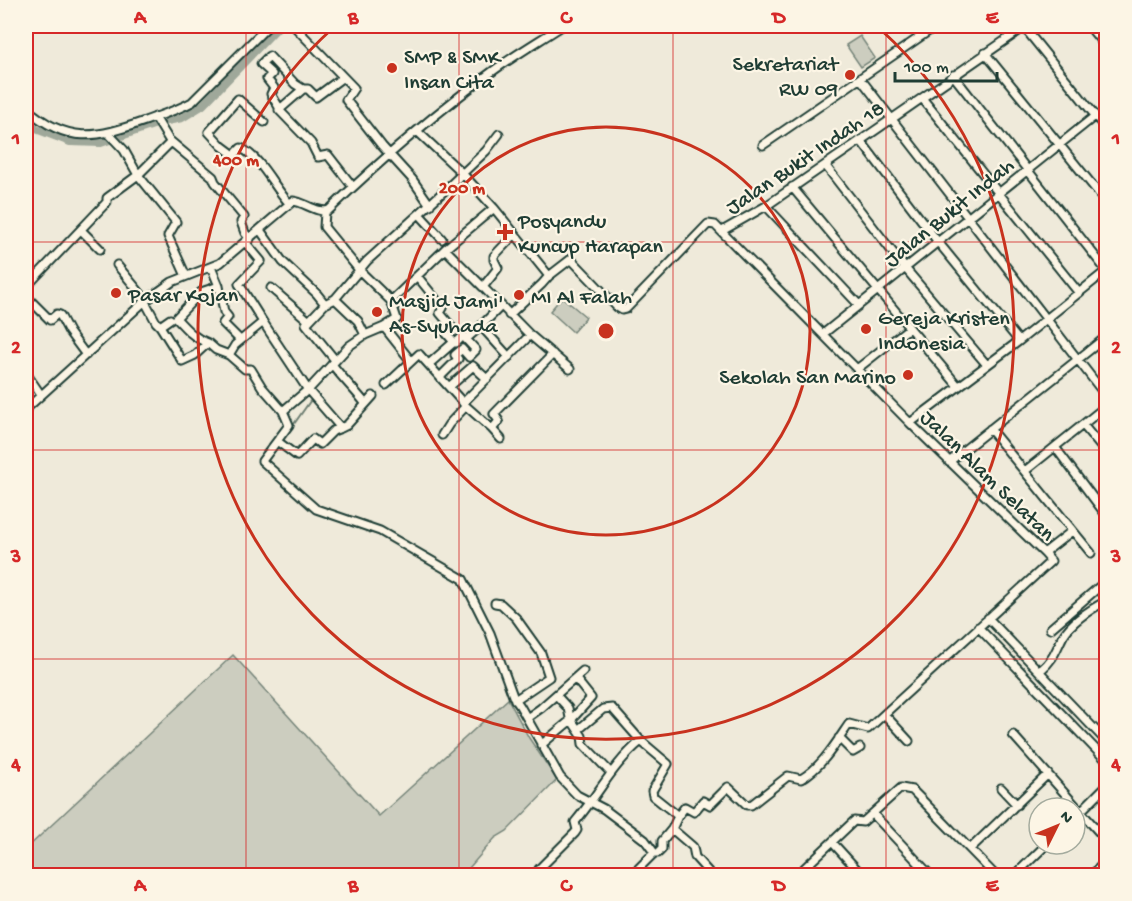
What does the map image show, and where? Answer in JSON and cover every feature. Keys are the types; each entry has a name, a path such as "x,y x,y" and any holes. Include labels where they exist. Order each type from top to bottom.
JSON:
{"street":[{"path":"26,108 39,120 67,133 90,136 109,134 192,102 268,26"},
{"path":"294,26 354,88 346,100 388,154 412,180 430,206"},
{"path":"283,411 311,392 353,342 398,319 392,304 360,271 324,227 325,212 417,130 495,70 562,26"},
{"path":"763,145 936,26"},
{"path":"1024,26 1107,129"},
{"name":"Jalan Bukit Indah 18","path":"722,231 766,206 891,121 1024,26"},
{"path":"1089,26 1107,47"},
{"path":"985,53 1107,202"},
{"path":"343,77 316,97 308,89 295,84 268,56 261,64 272,74 267,79 274,88 270,94 279,110 311,143 318,157 328,155 353,187"},
{"path":"910,423 1019,341 1107,270 953,75"},
{"path":"860,78 891,121 1107,396"},
{"path":"279,110 303,89"},
{"path":"922,98 1079,293"},
{"path":"264,122 237,99 209,132 234,155 241,148 245,149 258,162 289,203"},
{"name":"Jalan Bukit Indah","path":"823,334 1095,116"},
{"path":"155,117 171,142 213,177 244,217 241,222 248,241 261,261 239,284 311,392 341,428"},
{"path":"417,130 462,172 549,276"},
{"path":"109,134 124,150 138,175 176,222 168,236 186,276"},
{"path":"365,403 345,382 334,362 306,324 325,304 335,299 367,261 430,206 500,135"},
{"path":"861,141 938,242 1019,341"},
{"path":"26,287 107,202 107,198 138,175 171,142"},
{"path":"825,165 905,268 987,365"},
{"path":"792,187 958,386"},
{"path":"26,409 144,302 172,282 220,263 289,203 298,201 325,212"},
{"path":"766,206 859,305"},
{"path":"392,304 445,249 494,208"},
{"path":"420,214 442,239"},
{"path":"509,315 549,276 571,259 617,307 626,309 708,224 715,225 722,231"},
{"path":"81,230 100,249"},
{"path":"260,230 283,262 318,294 325,304"},
{"name":"Jalan Alam Selatan","path":"722,231 910,423 1051,561 988,618"},
{"path":"483,287 498,268 494,255 515,234"},
{"path":"445,249 509,315 570,369"},
{"path":"117,265 141,294 156,322 182,361 195,355 208,343"},
{"path":"212,267 219,286 224,312 228,317 223,323 240,340"},
{"path":"417,276 443,308 440,313 451,326 446,333 454,342"},
{"path":"219,286 201,292 176,318 199,340 229,355 245,369 251,369 262,387 283,411 290,424 264,463 316,510 380,531 463,579 490,633 515,700 560,777 577,795 592,802 645,840 654,853"},
{"path":"271,288 309,321"},
{"path":"26,296 50,320 57,314 60,315 86,355"},
{"path":"335,299 358,321 365,335"},
{"path":"466,339 501,306"},
{"path":"160,326 170,319"},
{"path":"229,355 240,340 263,322"},
{"path":"481,326 509,357"},
{"path":"384,327 411,361"},
{"path":"857,369 909,328"},
{"path":"442,435 464,404 530,335"},
{"path":"429,364 463,336 476,350 469,357 462,349 455,355 458,359 440,376"},
{"path":"949,462 1107,337"},
{"path":"386,385 419,354 464,404 501,439"},
{"path":"492,429 499,421 494,414 552,354"},
{"path":"449,387 471,366 487,379"},
{"path":"26,373 41,395"},
{"path":"279,442 296,456 313,439 320,444 333,431 347,425 373,396"},
{"path":"1025,471 1107,406"},
{"path":"1083,425 1107,453"},
{"path":"990,429 1091,553"},
{"path":"1055,447 1107,515"},
{"path":"1044,553 1072,531"},
{"path":"1050,629 1107,581"},
{"path":"1040,671 1057,652 1064,635 1088,610 1107,601"},
{"path":"495,603 501,604 542,653 549,677 515,700"},
{"path":"637,876 638,869 654,853 662,849 662,841 685,807 694,812 703,801 710,805 728,787 751,806 788,776 801,779 808,775 849,724 868,729 988,618 1107,741"},
{"path":"978,627 1107,760"},
{"path":"527,718 583,671"},
{"path":"541,745 571,720 591,698 575,678"},
{"path":"556,695 568,708 571,720 584,744 610,772"},
{"path":"578,730 606,707 614,710 641,741 669,765 652,794 678,816"},
{"path":"885,715 909,741"},
{"path":"1073,724 1082,715"},
{"path":"1013,735 1068,796"},
{"path":"839,738 853,752 860,748"},
{"path":"536,876 539,869 575,833 577,830 575,822 592,802 610,772 641,741"},
{"path":"970,849 1048,774"},
{"path":"1087,805 1107,786"},
{"path":"797,875 854,821 863,822 901,788 912,790 996,876"},
{"path":"1001,788 1017,805"},
{"path":"873,814 931,876"},
{"path":"1087,818 1107,840"},
{"path":"672,829 693,847 695,857 712,876"},
{"path":"832,842 863,876"},
{"path":"1014,876 1035,856"},
{"path":"1091,876 1107,861"}],"shaded area":[{"path":"860,36 875,58 861,67 846,45"},
{"path":"562,297 586,317 573,332 550,311"},
{"path":"233,655 379,816 508,699 529,738 557,780 507,831 495,838 463,875 26,875 26,849"}],"waterway":[{"path":"26,120 36,129 70,142 101,143 162,122 182,118 203,105 279,26"},
{"path":"282,441 313,397"},
{"path":"271,473 263,466 278,446"}],"place":[{"name":"SMP & SMK Insan Cita","path":"392,68"},
{"name":"Sekretariat RW 09","path":"850,75"},
{"name":"Posyandu Kuncup Harapan","path":"505,232"},
{"name":"Pasar Kojan","path":"116,293"},
{"name":"MI Al Falah","path":"519,295"},
{"name":"Masjid Jami' As-Syuhada","path":"377,312"},
{"name":"Gereja Kristen Indonesia","path":"866,329"},
{"name":"Sekolah San Marino","path":"908,375"}]}
